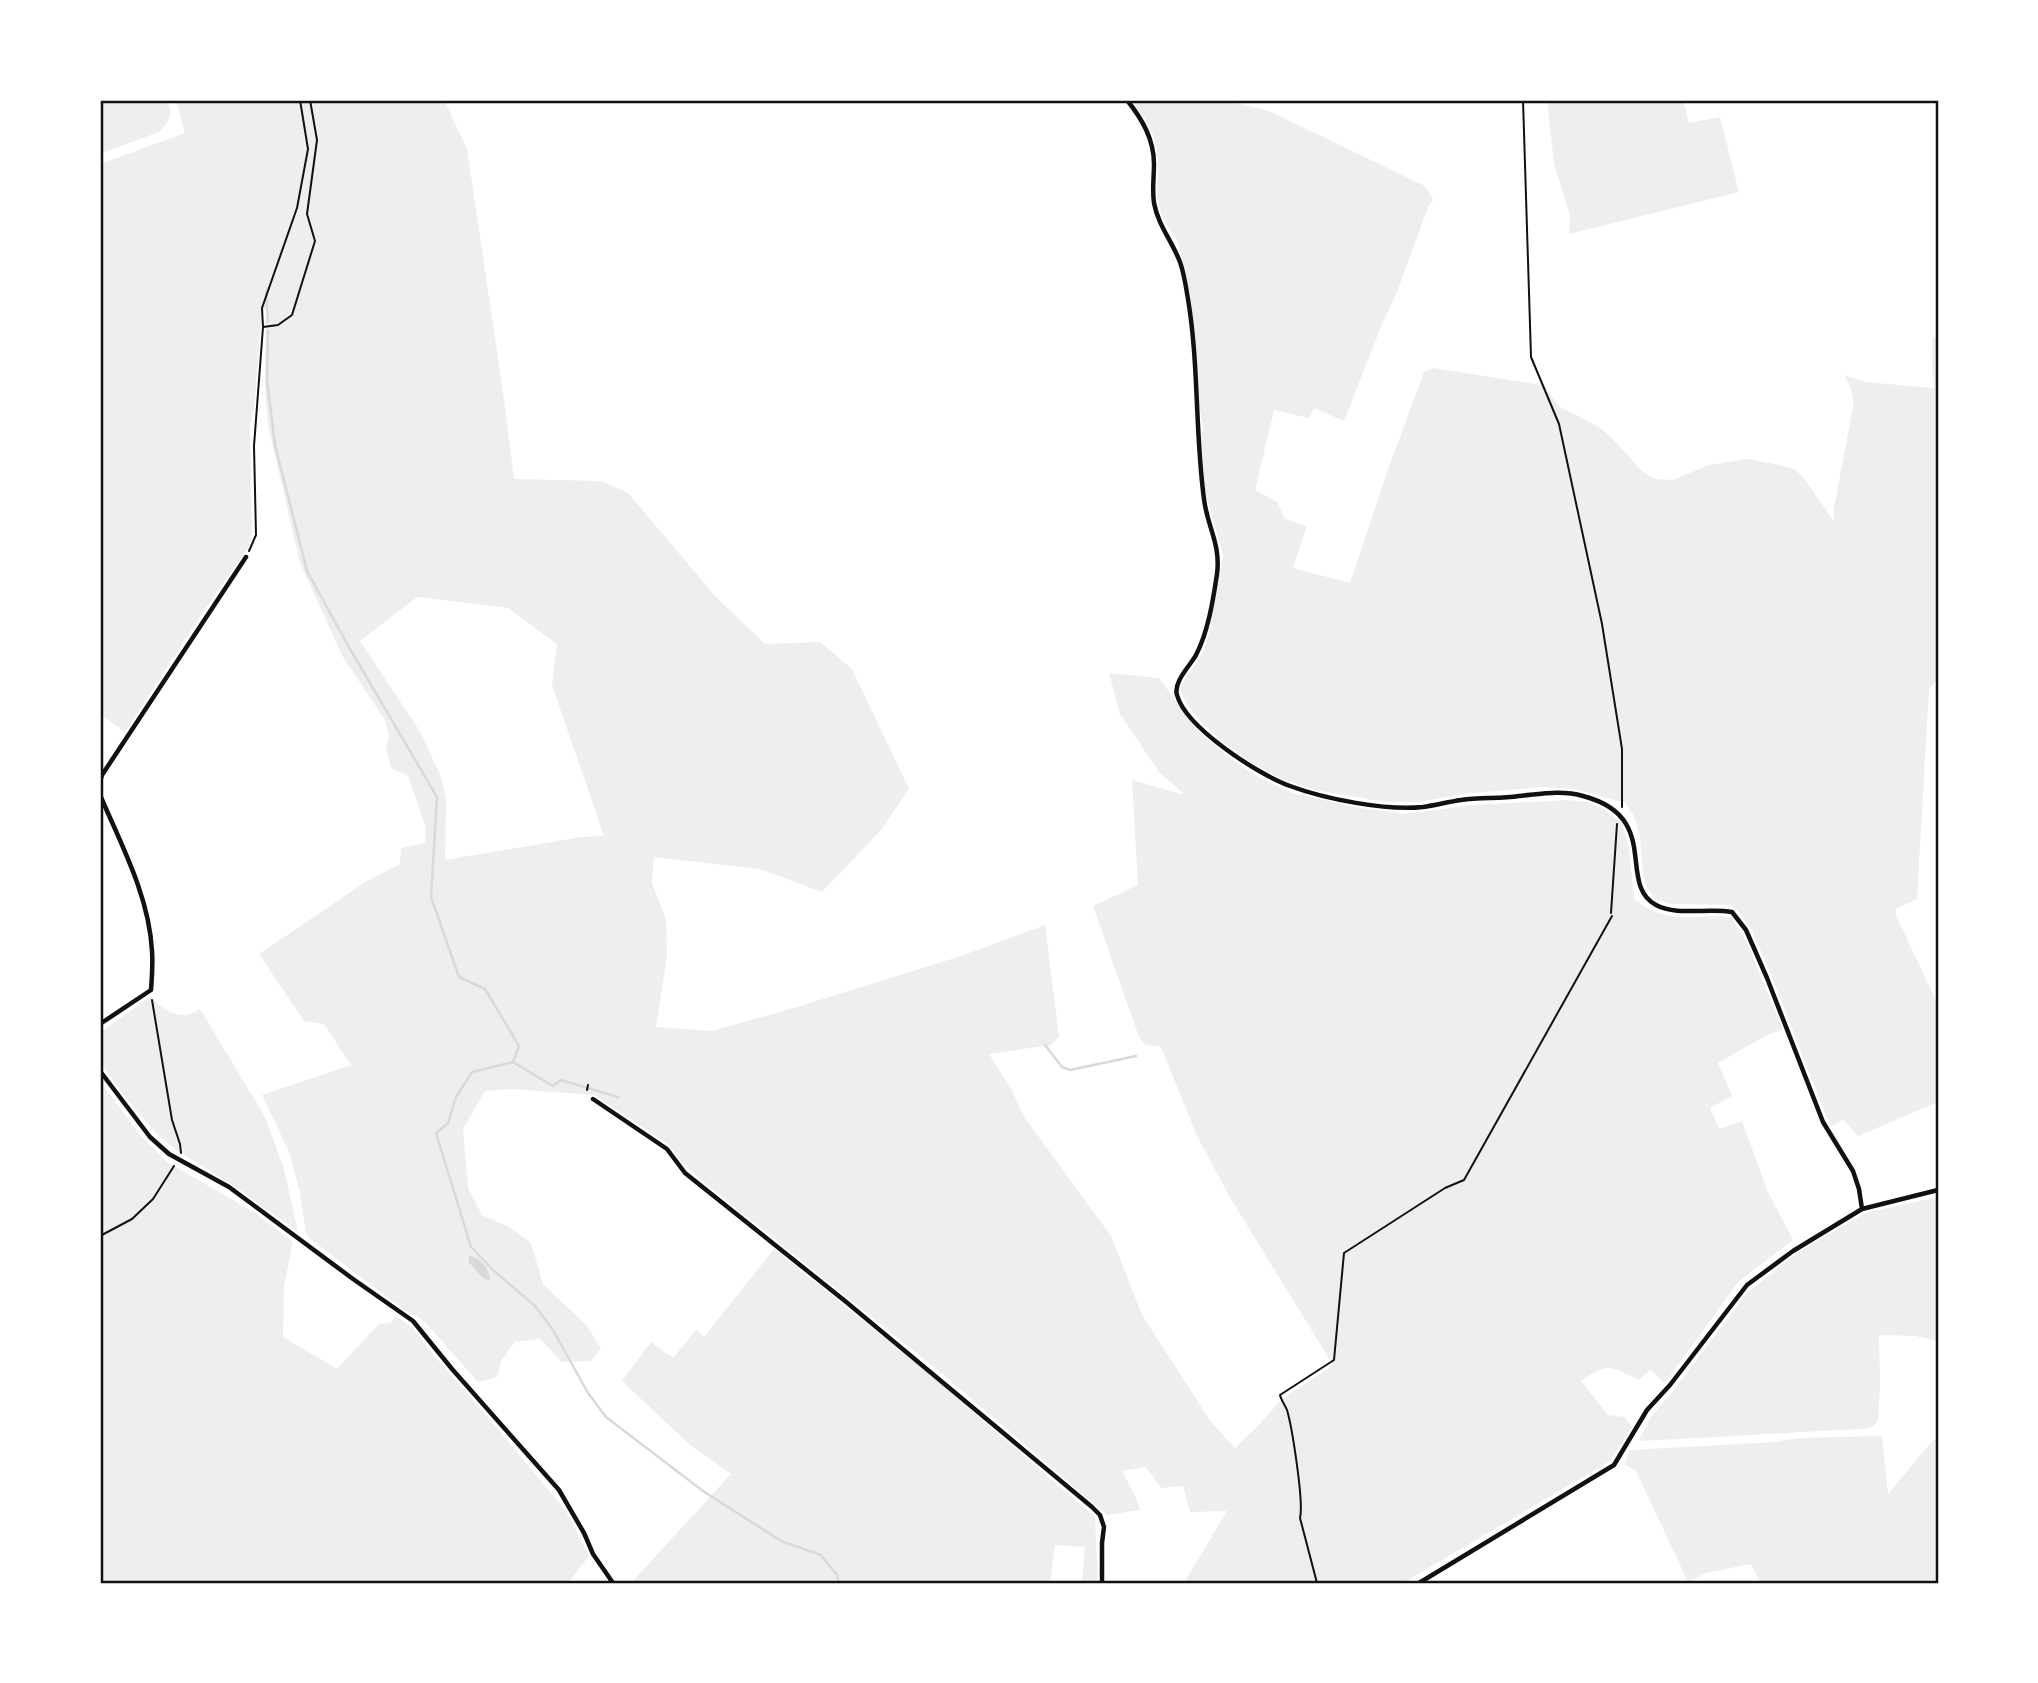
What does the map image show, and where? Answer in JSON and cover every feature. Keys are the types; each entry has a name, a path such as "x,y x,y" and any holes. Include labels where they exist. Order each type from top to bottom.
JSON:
{"street":[{"path":"1127,100 1150,136 1158,220 1179,261 1186,288 1193,332 1204,503 1218,552 1217,572 1201,646 1176,687 1177,696 1197,723 1246,764 1266,776 1313,794 1387,806 1421,807 1541,793 1567,793 1604,803 1622,817 1630,830 1640,881 1650,901 1658,907 1671,910 1732,912 1746,930 1768,978 1823,1122 1853,1171 1862,1209"},
{"path":"100,782 102,775 246,557"},
{"path":"100,794 141,898 152,950 151,990 100,1024"},
{"path":"100,1071 150,1137 169,1154 180,1157 229,1187 413,1321 559,1490 584,1532 593,1555 613,1583"},
{"path":"593,1099 667,1149 685,1172 866,1317 1092,1507 1100,1515 1104,1527 1102,1583"},
{"path":"1419,1583 1614,1465 1647,1410 1670,1385 1747,1285 1793,1251 1862,1209 1938,1190"}],"path":[{"path":"246,557 256,534 254,446 262,308 297,208 308,149 300,100"},
{"path":"263,327 278,325 292,316 316,240 307,214 317,140 310,100"},
{"path":"1317,1583 1300,1518 1302,1512 1298,1477 1286,1409 1280,1395 1334,1360 1344,1253 1445,1188 1464,1180 1612,914 1617,820 1622,817 1622,749 1602,624 1559,424 1531,357 1523,100"},
{"path":"100,1236 132,1219 153,1199 180,1157 180,1144 172,1120 152,1000"},
{"path":"587,1090 588,1085"}],"shaded area":[{"path":"100,100 167,100 169,117 159,132 100,154"},
{"path":"176,100 444,100 467,149 514,479 601,481 628,493 716,597 765,644 820,642 852,669 909,789 881,830 822,892 760,869 654,857 652,883 666,920 667,956 656,1027 712,1031 961,956 1045,925 1059,1037 1051,1045 989,1054 1025,1118 1111,1236 1142,1315 1211,1422 1235,1448 1281,1400 1333,1365 1231,1199 1197,1136 1161,1047 1145,1045 1139,1037 1093,906 1138,885 1132,780 1185,795 1159,772 1120,714 1109,673 1159,678 1196,729 1231,759 1260,778 1295,794 1406,814 1471,805 1568,800 1587,802 1602,808 1622,823 1629,847 1634,899 1653,911 1672,916 1731,917 1747,943 1783,1029 1765,1036 1718,1063 1732,1096 1710,1108 1719,1129 1742,1121 1767,1190 1793,1240 1738,1282 1665,1383 1650,1370 1639,1380 1609,1368 1581,1381 1608,1415 1624,1417 1632,1427 1610,1461 1403,1583 1184,1583 1227,1511 1190,1512 1183,1486 1161,1488 1146,1467 1122,1471 1140,1510 1107,1515 940,1372 705,1183 683,1164 669,1145 594,1095 512,1089 485,1091 463,1129 468,1188 482,1215 511,1228 531,1243 543,1284 587,1326 601,1349 591,1361 562,1362 540,1339 515,1342 501,1361 497,1377 478,1382 423,1320 403,1309 306,1234 300,1192 289,1152 262,1095 351,1065 324,1024 304,1021 259,954 367,881 400,864 401,848 425,843 426,828 408,776 391,768 386,748 389,735 385,720 343,657 300,563 268,425 265,389 266,308 262,312 255,400 250,426 252,533 248,548 125,732 100,714 100,164 185,133","holes":["417,597 508,608 557,644 552,685 604,836 582,837 445,860 446,799 441,777 421,733 360,641"]},
{"path":"1132,100 1221,100 1271,112 1425,186 1433,200 1344,421 1314,408 1309,418 1274,410 1255,490 1277,502 1285,519 1307,526 1293,568 1350,583 1424,372 1433,368 1542,385 1560,407 1599,427 1642,471 1657,479 1673,480 1709,465 1747,459 1794,469 1803,477 1834,521 1834,508 1853,407 1851,390 1844,375 1865,382 1934,388 1933,337 1938,337 1938,679 1929,689 1917,899 1896,909 1895,913 1938,1005 1938,1102 1858,1136 1843,1119 1832,1126 1752,930 1731,905 1670,904 1655,899 1647,888 1643,875 1640,836 1634,816 1625,803 1574,789 1543,787 1462,794 1419,802 1385,802 1315,790 1278,777 1255,765 1200,721 1185,701 1180,687 1203,652 1210,630 1223,555 1205,491 1201,432 1204,431 1199,404 1191,297 1178,242 1162,217 1157,196 1158,157 1154,137"},
{"path":"1547,100 1683,100 1689,123 1720,117 1739,192 1569,234 1570,216 1554,164"},
{"path":"149,997 167,1010 180,1015 200,1009 265,1117 284,1169 298,1232 233,1185 176,1150 157,1134 125,1097 100,1062 100,1033"},
{"path":"100,1081 139,1134 167,1162 254,1212 293,1242 284,1286 283,1337 337,1369 379,1324 390,1323 396,1316 413,1328 566,1511 589,1556 568,1583 100,1583"},
{"path":"1938,1197 1938,1341 1915,1336 1879,1335 1878,1421 1872,1427 1638,1441 1651,1417 1746,1294 1795,1254 1865,1213"},
{"path":"774,1249 928,1373 1095,1517 1098,1583 1082,1583 1085,1547 1055,1545 1050,1583 631,1583 731,1474 689,1444 622,1381 651,1342 673,1358 696,1330 704,1337"},
{"path":"469,1256 484,1264 490,1280 481,1276 469,1263"},
{"path":"1882,1436 1888,1494 1933,1440 1938,1439 1938,1583 1761,1583 1751,1564 1705,1573 1688,1582 1636,1471 1624,1464 1630,1450 1777,1442 1798,1438"}],"waterway":[{"path":"268,288 268,322"},
{"path":"268,330 267,381 275,445 307,571 437,797 431,897 459,977 485,989 519,1046 513,1062 472,1072 456,1097 448,1123 436,1133 471,1247 535,1306 553,1330 588,1393 606,1417 703,1491 781,1541 821,1555 837,1575 839,1583"},
{"path":"1045,1045 1062,1067 1070,1070 1136,1056"},
{"path":"513,1062 553,1086 561,1080 618,1097"}]}
